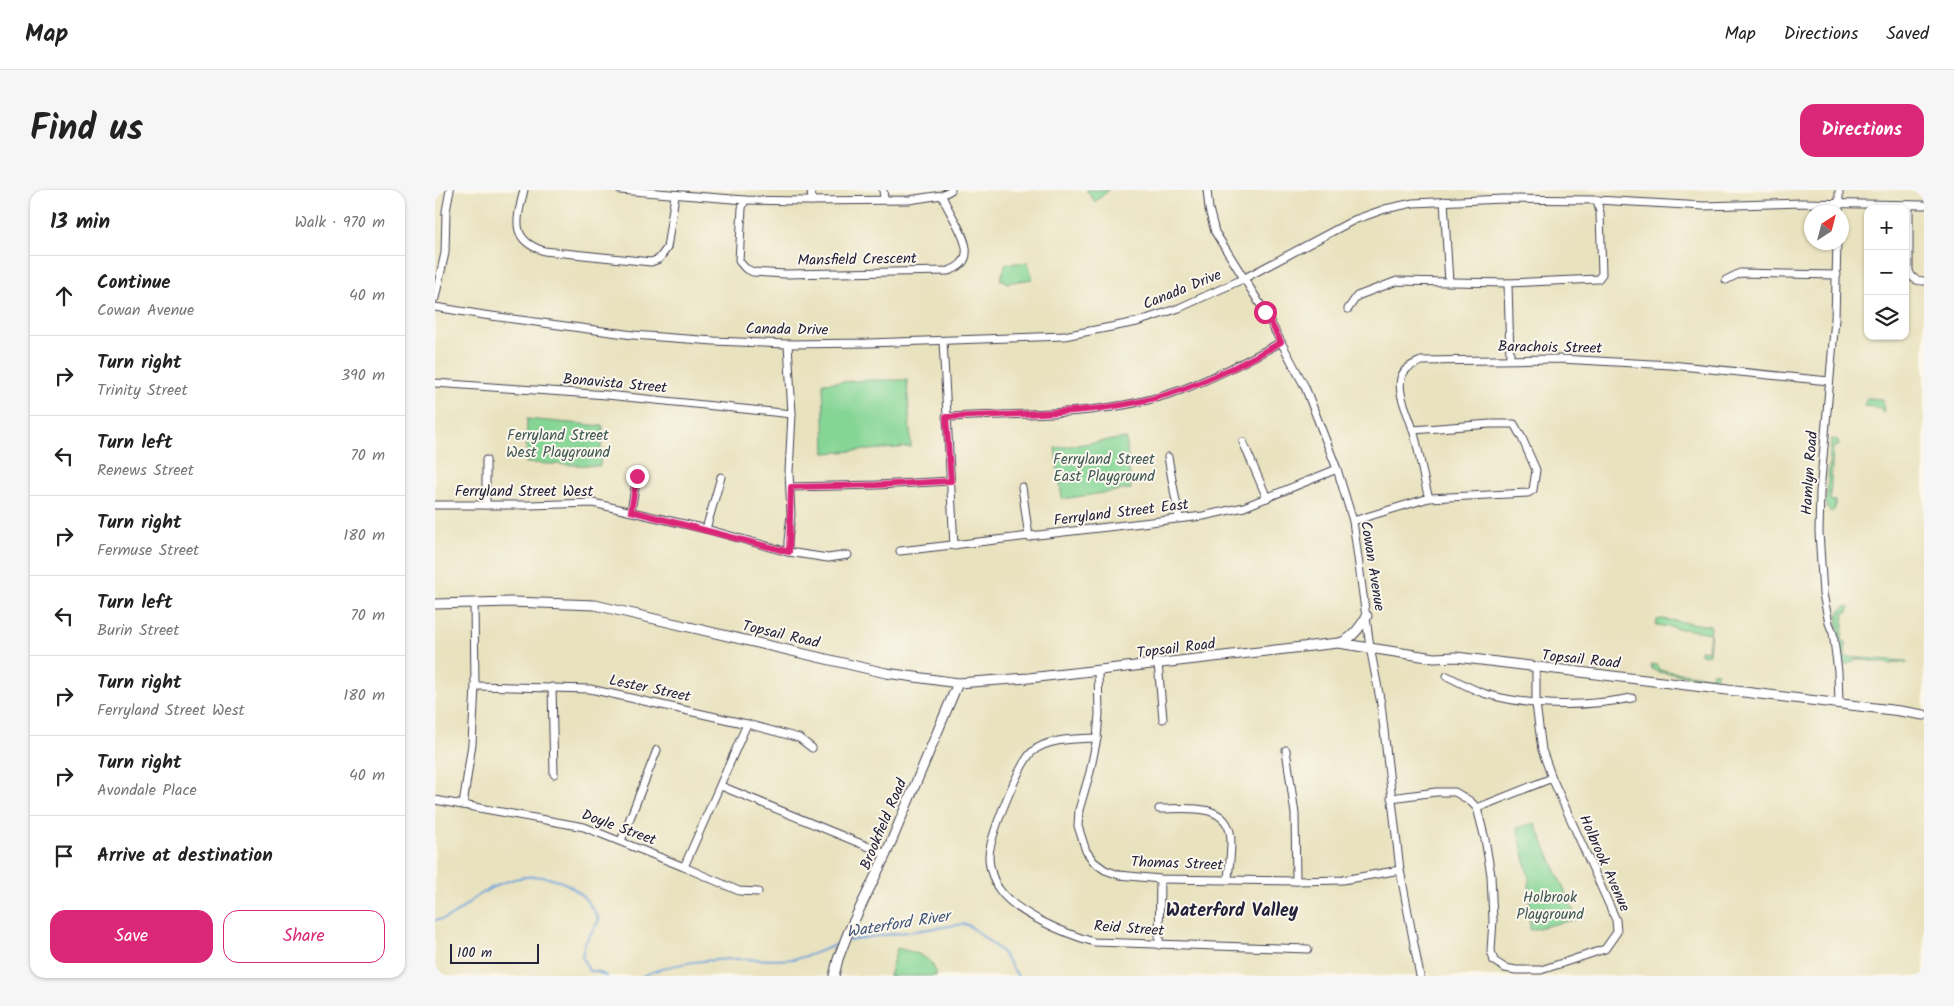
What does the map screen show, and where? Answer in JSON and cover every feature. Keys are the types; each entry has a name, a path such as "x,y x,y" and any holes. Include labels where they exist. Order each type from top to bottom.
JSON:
{"main road":[{"name":"Topsail Road","path":"435,604 512,602 595,606 886,673 958,683 1338,644 1370,647 1434,658 1456,657 1924,716"},
{"path":"1338,644 1350,638 1367,616"},
{"name":"Brookfield Road","path":"834,976 842,947 886,854 958,683"},
{"path":"827,976 838,959"},
{"path":"838,959 840,976"}],"street":[{"path":"435,298 445,253 446,211 450,190"},
{"path":"524,190 517,218 518,231 523,240 532,247 544,251 651,262 659,259 667,248 675,195"},
{"path":"620,190 745,200 812,201 909,200 942,195 951,190"},
{"path":"811,190 812,201"},
{"path":"883,190 884,199"},
{"name":"Cowan Avenue","path":"1207,190 1209,209 1215,232 1281,342 1305,387 1337,469 1353,522 1370,647 1381,704 1400,870 1420,976"},
{"path":"1839,190 1839,204"},
{"name":"Mansfield Crescent","path":"745,200 739,261 745,268 753,272 785,274 948,271 957,269 963,263 967,253 965,238 945,205 942,195"},
{"name":"Canada Drive","path":"435,307 483,316 633,335 714,341 788,344 943,342 1064,336 1137,322 1179,308 1243,279 1354,220 1385,209 1413,203 1503,199 1597,200 1704,206 1801,203 1924,205"},
{"path":"1348,309 1357,296 1397,281 1508,283 1598,279 1602,274 1600,213 1597,200"},
{"path":"1444,201 1449,282"},
{"name":"Hamlyn Road","path":"1837,250 1837,275 1820,492 1819,532 1823,594 1832,629 1838,671 1839,704"},
{"path":"1909,250 1909,271 1913,278 1924,281"},
{"path":"1726,280 1740,273 1837,275"},
{"path":"1508,283 1509,359"},
{"path":"943,342 954,546"},
{"path":"946,417 1043,414 1127,404 1180,390 1230,369 1281,342"},
{"path":"788,344 792,414 789,472 791,487 789,552"},
{"name":"Barachois Street","path":"1429,498 1413,430 1402,398 1400,384 1401,376 1407,368 1421,361 1560,359 1671,365 1829,381"},
{"name":"Bonavista Street","path":"435,383 607,395 792,414"},
{"path":"1353,522 1429,498 1528,493 1533,490 1536,470 1514,424 1413,430"},
{"path":"1243,442 1267,498"},
{"path":"1168,457 1179,518"},
{"path":"486,460 486,504"},
{"name":"Ferryland Street East","path":"900,551 1203,516 1245,507 1337,469"},
{"path":"631,511 637,476"},
{"path":"706,529 721,477"},
{"path":"791,487 951,481"},
{"path":"1023,486 1029,537"},
{"name":"Ferryland Street West","path":"435,505 593,503 706,529 789,552 828,558 848,556"},
{"path":"463,805 472,744 475,686 474,604"},
{"path":"1157,664 1163,719"},
{"name":"Holbrook Avenue","path":"1477,808 1491,874 1493,920 1491,951 1494,961 1505,968 1541,970 1605,949 1617,932 1615,920 1552,778 1542,750 1536,704 1536,668"},
{"name":"Thomas Street","path":"1098,670 1099,714 1097,738 1091,772 1079,810 1078,826 1086,851 1094,862 1105,870 1119,875 1159,879 1296,881 1343,880 1400,870"},
{"path":"1447,676 1485,694 1536,704 1632,698"},
{"name":"Lester Street","path":"475,686 590,689 747,724 799,738 812,748"},
{"path":"552,687 554,774"},
{"path":"684,866 747,724"},
{"name":"Reid Street","path":"1097,738 1052,742 1032,751 1021,765 993,837 989,857 993,875 999,889 1012,903 1070,935 1094,942 1308,949"},
{"path":"621,841 657,750"},
{"path":"1286,750 1295,814 1296,881"},
{"path":"1391,798 1436,792 1455,792 1477,808 1552,778"},
{"path":"721,786 886,854"},
{"name":"Doyle Street","path":"435,800 584,827 684,866 739,891 758,892"},
{"path":"1159,809 1204,810 1216,813 1226,821 1230,832 1228,879"},
{"path":"1159,879 1159,945"}],"green space":[{"path":"1086,190 1109,190 1095,202"},
{"path":"1028,262 1033,279 1006,283 1005,280 1000,280 1006,264"},
{"path":"907,380 911,447 825,453 823,383"},
{"path":"1867,398 1883,399 1884,412 1882,413 1881,408 1864,406"},
{"name":"Ferryland Street West Playground","path":"527,419 603,426 600,466 526,463"},
{"name":"Ferryland Street East Playground","path":"1126,438 1131,489 1062,499 1055,448"},
{"path":"1831,440 1838,440 1839,446 1833,447 1830,500 1835,501 1835,509 1831,512 1827,508 1826,503"},
{"path":"1845,607 1850,607 1848,612 1844,612 1842,640 1846,642 1845,657 1907,661 1907,663 1894,662 1891,664 1856,659 1848,664 1843,664 1837,618 1840,611"},
{"path":"1662,619 1711,626 1709,654 1700,654 1700,650 1708,651 1710,633 1656,625 1657,620"},
{"path":"1651,664 1658,665 1659,670 1711,677 1712,672 1718,673 1712,679 1658,672 1652,669"},
{"name":"Holbrook Playground","path":"1535,823 1577,919 1530,930 1529,878 1517,828"},
{"path":"897,948 916,953 927,959 935,969 936,976 889,976"}],"waterway":[{"name":"Waterford River","path":"435,920 454,914 481,894 515,879 531,877 563,882 577,891 589,903 599,920 585,943 582,956 589,971 596,971 606,976"},
{"name":"Waterford River","path":"849,940 965,924 1001,951 1018,976"},
{"name":"Waterford River","path":"643,976 665,968 703,961 799,958 840,943"}],"district":[{"name":"Waterford Valley","path":"1232,910"}],"route":[{"path":"637,476 631,511 789,552 791,487 951,481 946,417 1070,412 1127,404 1180,390 1230,369 1281,342 1265,312"}]}
